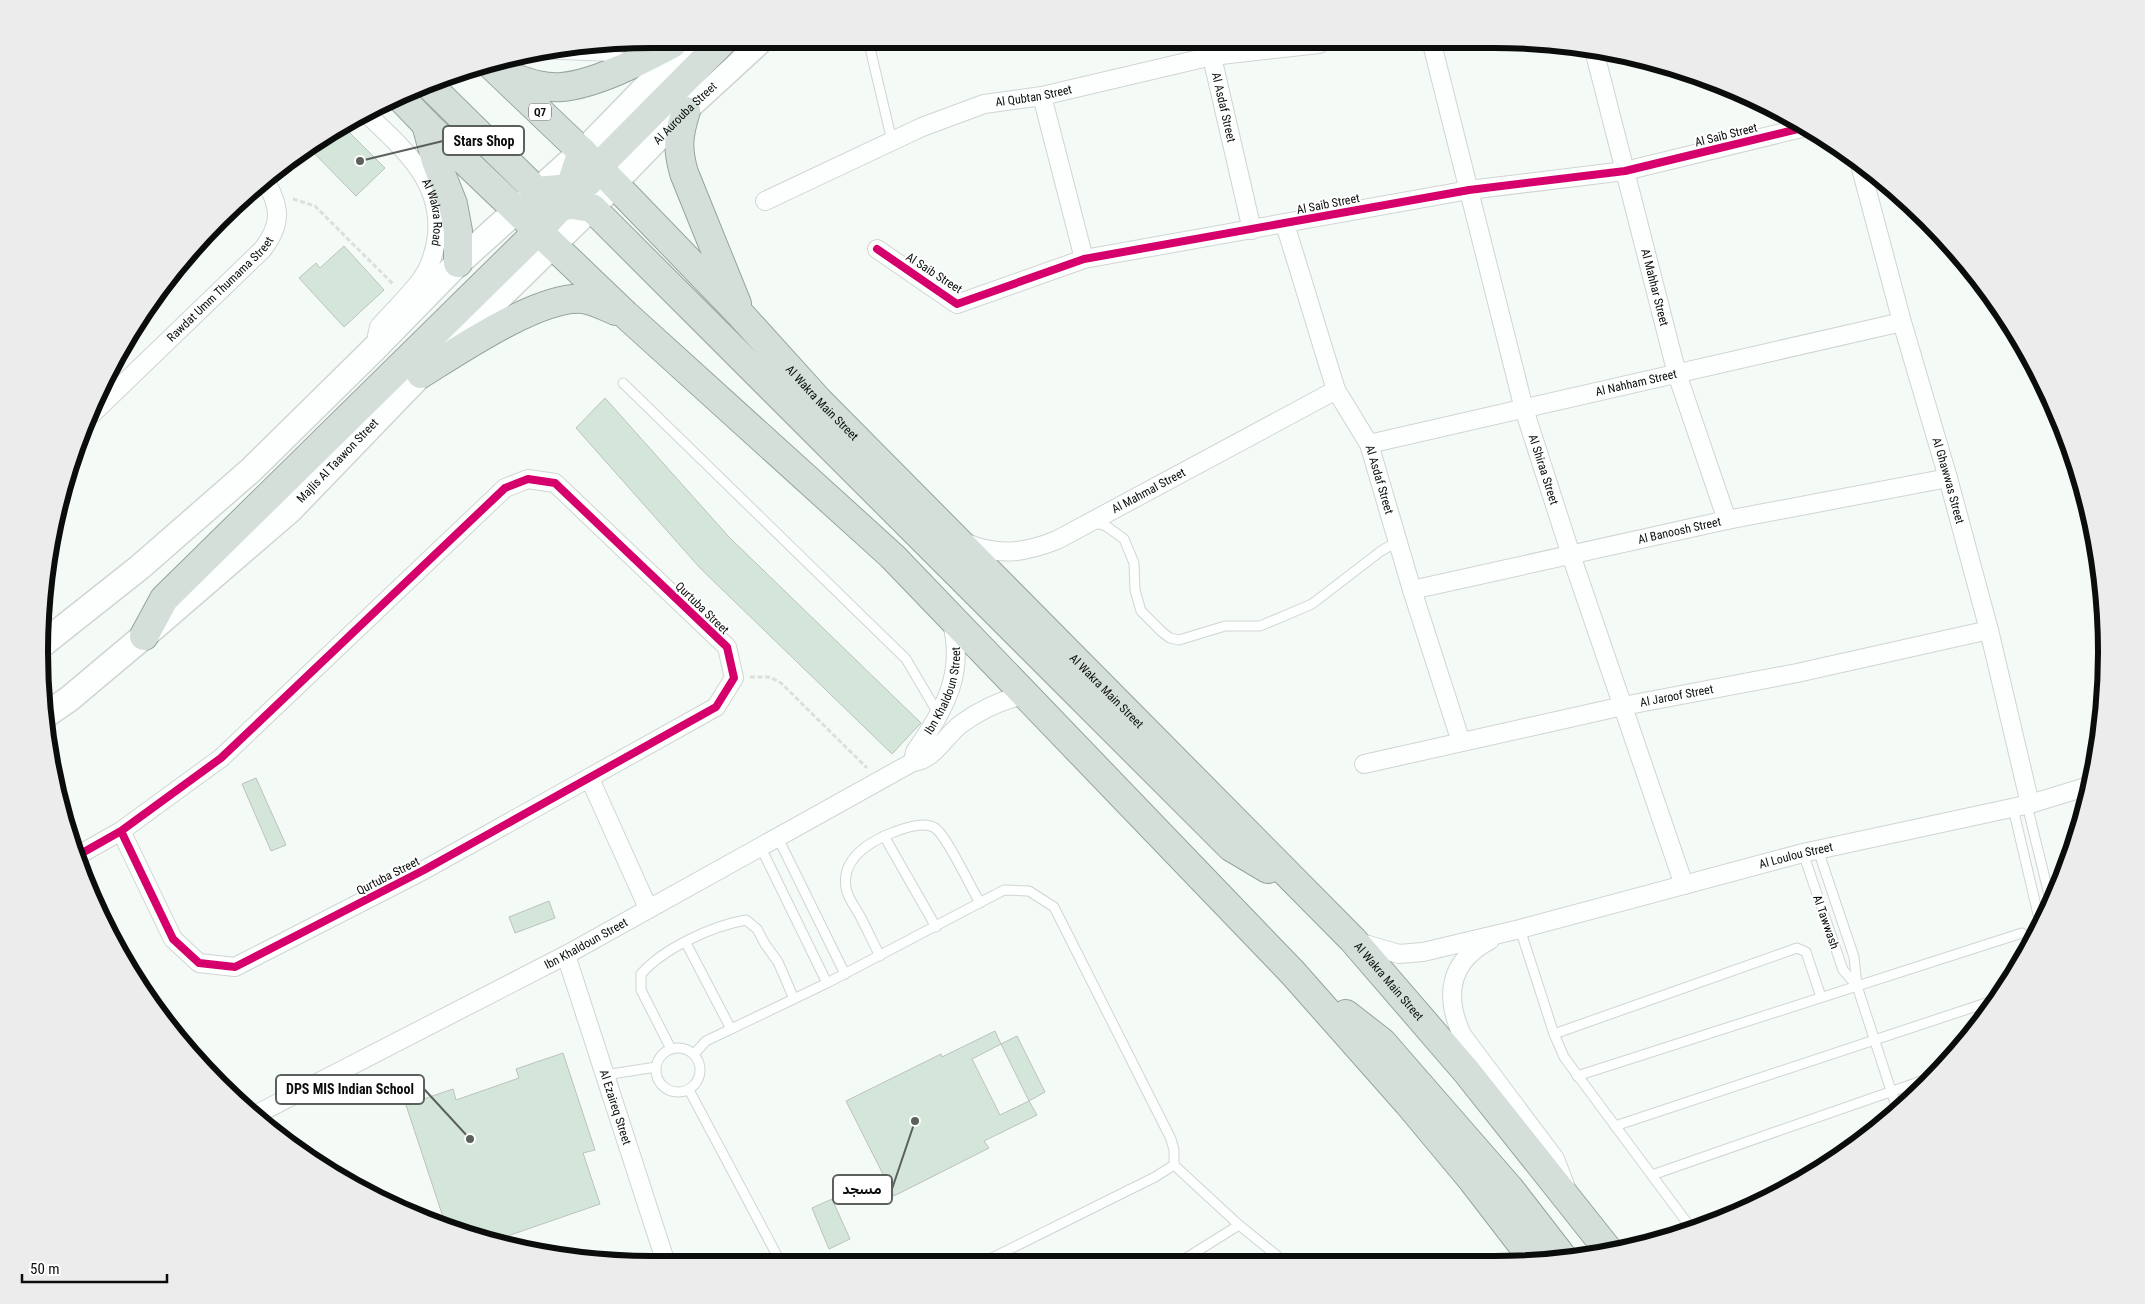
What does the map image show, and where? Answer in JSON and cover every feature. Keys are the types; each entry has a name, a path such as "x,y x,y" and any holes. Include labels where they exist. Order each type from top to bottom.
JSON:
{"highway":[{"path":"495,68 538,86 562,88 594,79 646,58 666,47"},
{"path":"144,636 164,599 546,238 584,187 717,47"},
{"name":"Q7","path":"494,69 584,187"},
{"path":"433,89 537,191 584,187"},
{"path":"404,101 626,315 892,556 1027,694 1294,973 1408,1103 1473,1181 1530,1255"},
{"path":"686,111 678,137 679,156 684,173 742,314"},
{"path":"426,124 436,161 454,204 458,231 458,262"},
{"path":"516,210 584,187"},
{"path":"584,187 1231,847 1305,892"},
{"name":"Al Wakra Main Street","path":"584,187 742,314 818,400 1353,940 1466,1071 1605,1246"},
{"path":"421,374 484,334 554,303 584,299 626,315"},
{"path":"1294,973 1382,1042 1510,1189 1559,1252"}],"main road":[{"path":"48,640 140,567 251,470 375,348 458,262 537,191 584,187"},
{"name":"Majlis Al Taawon Street","path":"51,711 69,699 144,636 290,510 421,374 546,238"}],"street":[{"path":"584,187 684,47"},
{"name":"Al Aurouba Street","path":"584,187 686,111 756,47"},
{"name":"Al Qubtan Street","path":"765,201 892,141 984,104 1042,96 1210,50 1264,47"},
{"name":"Al Shiraa Street","path":"1433,47 1524,408 1571,555 1684,885"},
{"name":"Al Asdaf Street","path":"1210,50 1252,230"},
{"name":"Al Mahhar Street","path":"1596,57 1677,374 1726,520"},
{"path":"1042,96 1084,259"},
{"name":"Al Wakra Road","path":"371,117 413,159 431,190 438,220 435,250 421,280 379,327 375,348"},
{"name":"Al Saib Street","path":"877,249 957,304 1084,259 1469,190 1625,171 1797,129"},
{"name":"Al Ghawwas Street","path":"1862,173 1989,630 2024,806"},
{"name":"Rawdat Umm Thumama Street","path":"106,395 117,379 263,249 273,235 278,217 275,198 268,185"},
{"name":"Al Asdaf Street","path":"1285,224 1336,390 1370,444 1412,590 1461,742"},
{"name":"Al Nahham Street","path":"1370,444 1902,322"},
{"name":"Al Mahmal Street","path":"952,537 977,548 1004,553 1031,550 1057,540 1336,390"},
{"name":"Al Banoosh Street","path":"1412,590 1726,520 1948,478"},
{"name":"Qurtuba Street","path":"83,853 120,831 221,758 505,488 528,479 555,483 727,647 734,678 716,707 424,870 235,967 198,963 173,939 120,831"},
{"name":"Ibn Khaldoun Street","path":"913,762 915,752 949,696 955,677 956,642 950,616"},
{"name":"Al Jaroof Street","path":"1364,764 1623,706 1797,673 1989,630"},
{"name":"Ibn Khaldoun Street","path":"260,1112 566,955 913,762 925,758 958,726 974,715 1008,699 1027,694"},
{"path":"590,779 648,908"},
{"name":"Al Loulou Street","path":"1353,940 1374,948 1399,954 1423,952 1512,931 1810,851 2024,806 2082,789"},
{"name":"Al Loulou Street","path":"1512,931 1471,951 1462,962 1455,975 1452,988 1453,1016 1462,1035 1555,1159 1574,1207"},
{"name":"Al Ezaireq Street","path":"566,955 664,1256"}],"lane":[{"path":"870,47 892,141"},
{"path":"563,55 646,58"},
{"path":"623,383 906,659 939,715"},
{"path":"1091,522 1106,526 1124,539 1134,562 1135,590 1142,610 1162,632 1170,638 1179,640 1225,626 1260,626 1301,609 1342,582 1381,551 1398,542"},
{"path":"2024,806 2047,892"},
{"path":"2024,806 2039,911"},
{"path":"880,956 846,888 846,875 851,860 871,843 884,836 923,824 935,828 952,851 980,903"},
{"path":"884,836 936,927"},
{"path":"778,838 845,974"},
{"path":"760,848 827,983"},
{"name":"Al Tawwash","path":"1810,851 1843,970 1857,986"},
{"name":"Al Tawwash","path":"1810,851 1856,964 1857,986 1895,1103"},
{"path":"694,1054 706,1041 845,974 1004,890 1030,891 1054,907 1170,1138 1174,1150 1174,1165 1239,1225 1277,1256"},
{"path":"671,1049 664,1040 641,990 641,974 651,964 686,943 735,922 746,920 757,929 778,962 794,999"},
{"path":"1512,931 1564,1057 1688,1223"},
{"path":"1577,1076 2022,933"},
{"path":"686,943 731,1029"},
{"path":"1554,1034 1797,948 1806,952 1822,997"},
{"path":"1615,1126 1985,1003"},
{"path":"683,1048 694,1054 701,1066 699,1080 689,1090 677,1092 665,1088 658,1079 656,1067 661,1056 671,1049 683,1048"},
{"path":"605,1075 656,1067"},
{"path":"1652,1175 1915,1083"},
{"path":"689,1090 777,1256"},
{"path":"996,1256 1155,1177 1174,1165"},
{"path":"1189,1256 1239,1225"}],"path":[{"path":"275,198 296,200 314,206 406,297"},
{"path":"734,678 770,677 781,682 880,781"}],"building":[{"path":"347,130 385,168 356,196 312,152"},
{"path":"344,246 384,290 344,327 299,278 316,263 320,268"},
{"path":"605,398 729,537 921,723 892,754 700,568 576,428"},
{"path":"256,778 286,845 271,851 242,784"},
{"path":"549,901 555,918 515,933 509,917"},
{"path":"995,1031 1001,1044 972,1059 1000,1115 1029,1101 1037,1115 984,1141 989,1148 894,1196 846,1101 941,1054 942,1057"},
{"path":"1017,1036 1045,1092 1029,1101 1001,1044"},
{"path":"563,1053 595,1150 583,1153 600,1204 503,1238 444,1219 406,1105 453,1089 456,1100 519,1078 516,1069"},
{"path":"832,1199 850,1239 829,1249 812,1208"}],"cycle path":[{"path":"877,249 957,304 1084,259 1469,190 1625,171 1797,129"},
{"path":"528,479 555,483 727,647 734,678 716,707 424,870 235,967 199,963 173,939 121,831 221,758 505,488 528,479"},
{"path":"83,853 121,831"}],"place":[{"name":"Stars Shop","path":"360,161"},
{"name":"مسجد","path":"915,1121"},
{"name":"DPS MIS Indian School","path":"470,1139"}]}
